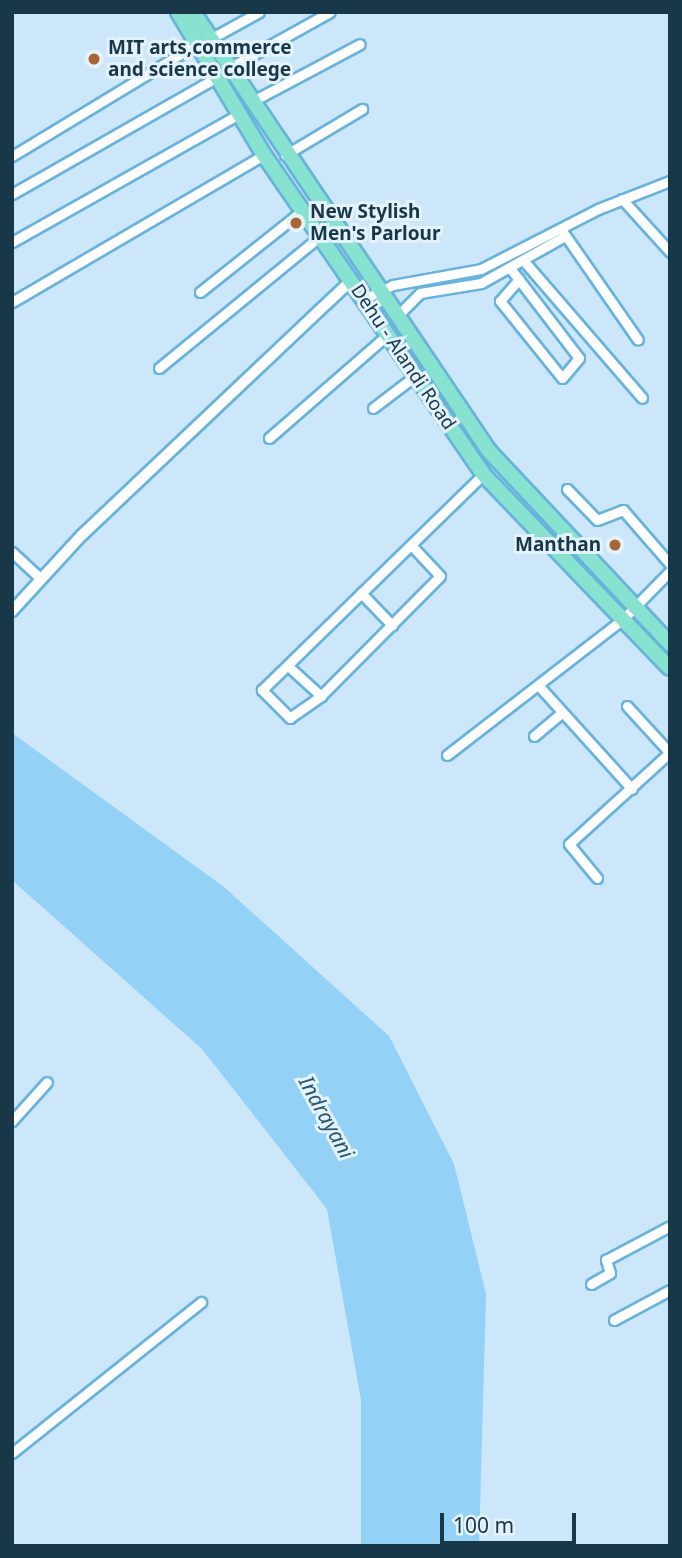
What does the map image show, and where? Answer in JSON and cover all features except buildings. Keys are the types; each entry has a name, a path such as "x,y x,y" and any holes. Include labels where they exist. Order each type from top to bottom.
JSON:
{"main road":[{"name":"Dehu - Alandi Road","path":"178,12 204,41"},
{"name":"Dehu - Alandi Road","path":"193,12 204,41 223,73 239,114 264,155 483,474 670,668"},
{"name":"Dehu - Alandi Road","path":"223,73 251,102 495,459 670,644"}],"street":[{"path":"12,156 204,41 259,12"},
{"path":"12,194 330,12"},
{"path":"251,102 360,44"},
{"path":"285,155 362,109"},
{"path":"12,242 239,114"},
{"path":"12,302 264,155"},
{"path":"364,299 378,291 470,273 559,227 670,181"},
{"path":"622,199 670,252"},
{"path":"200,292 302,211"},
{"path":"559,227 638,340"},
{"path":"396,317 420,293 481,283 565,236"},
{"path":"159,368 319,237"},
{"path":"523,260 642,398"},
{"path":"510,268 519,279 579,358 562,378 500,301 519,279"},
{"path":"12,611 40,578 351,281"},
{"path":"269,438 387,335"},
{"path":"373,408 415,376"},
{"path":"411,545 440,576 321,696 290,718 262,690 483,474"},
{"path":"568,489 597,520 623,510 670,564"},
{"path":"12,552 40,578"},
{"path":"447,755 624,619 670,571"},
{"path":"361,593 392,625"},
{"path":"288,666 321,696"},
{"path":"538,685 632,789"},
{"path":"597,878 569,844 632,789 669,752 627,706"},
{"path":"534,736 561,713"},
{"path":"12,1121 47,1082"},
{"path":"591,1284 610,1273 606,1261 670,1226"},
{"path":"614,1320 670,1290"},
{"path":"12,1453 201,1303"}],"water":[{"name":"Indrayani","path":"12,733 224,887 389,1036 454,1164 486,1294 479,1546 361,1546 361,1400 327,1209 202,1049 12,880"}],"place":[{"name":"MIT arts,commerce and science college","path":"94,59"},
{"name":"New Stylish Men's Parlour","path":"296,223"},
{"name":"Manthan","path":"615,545"}]}
